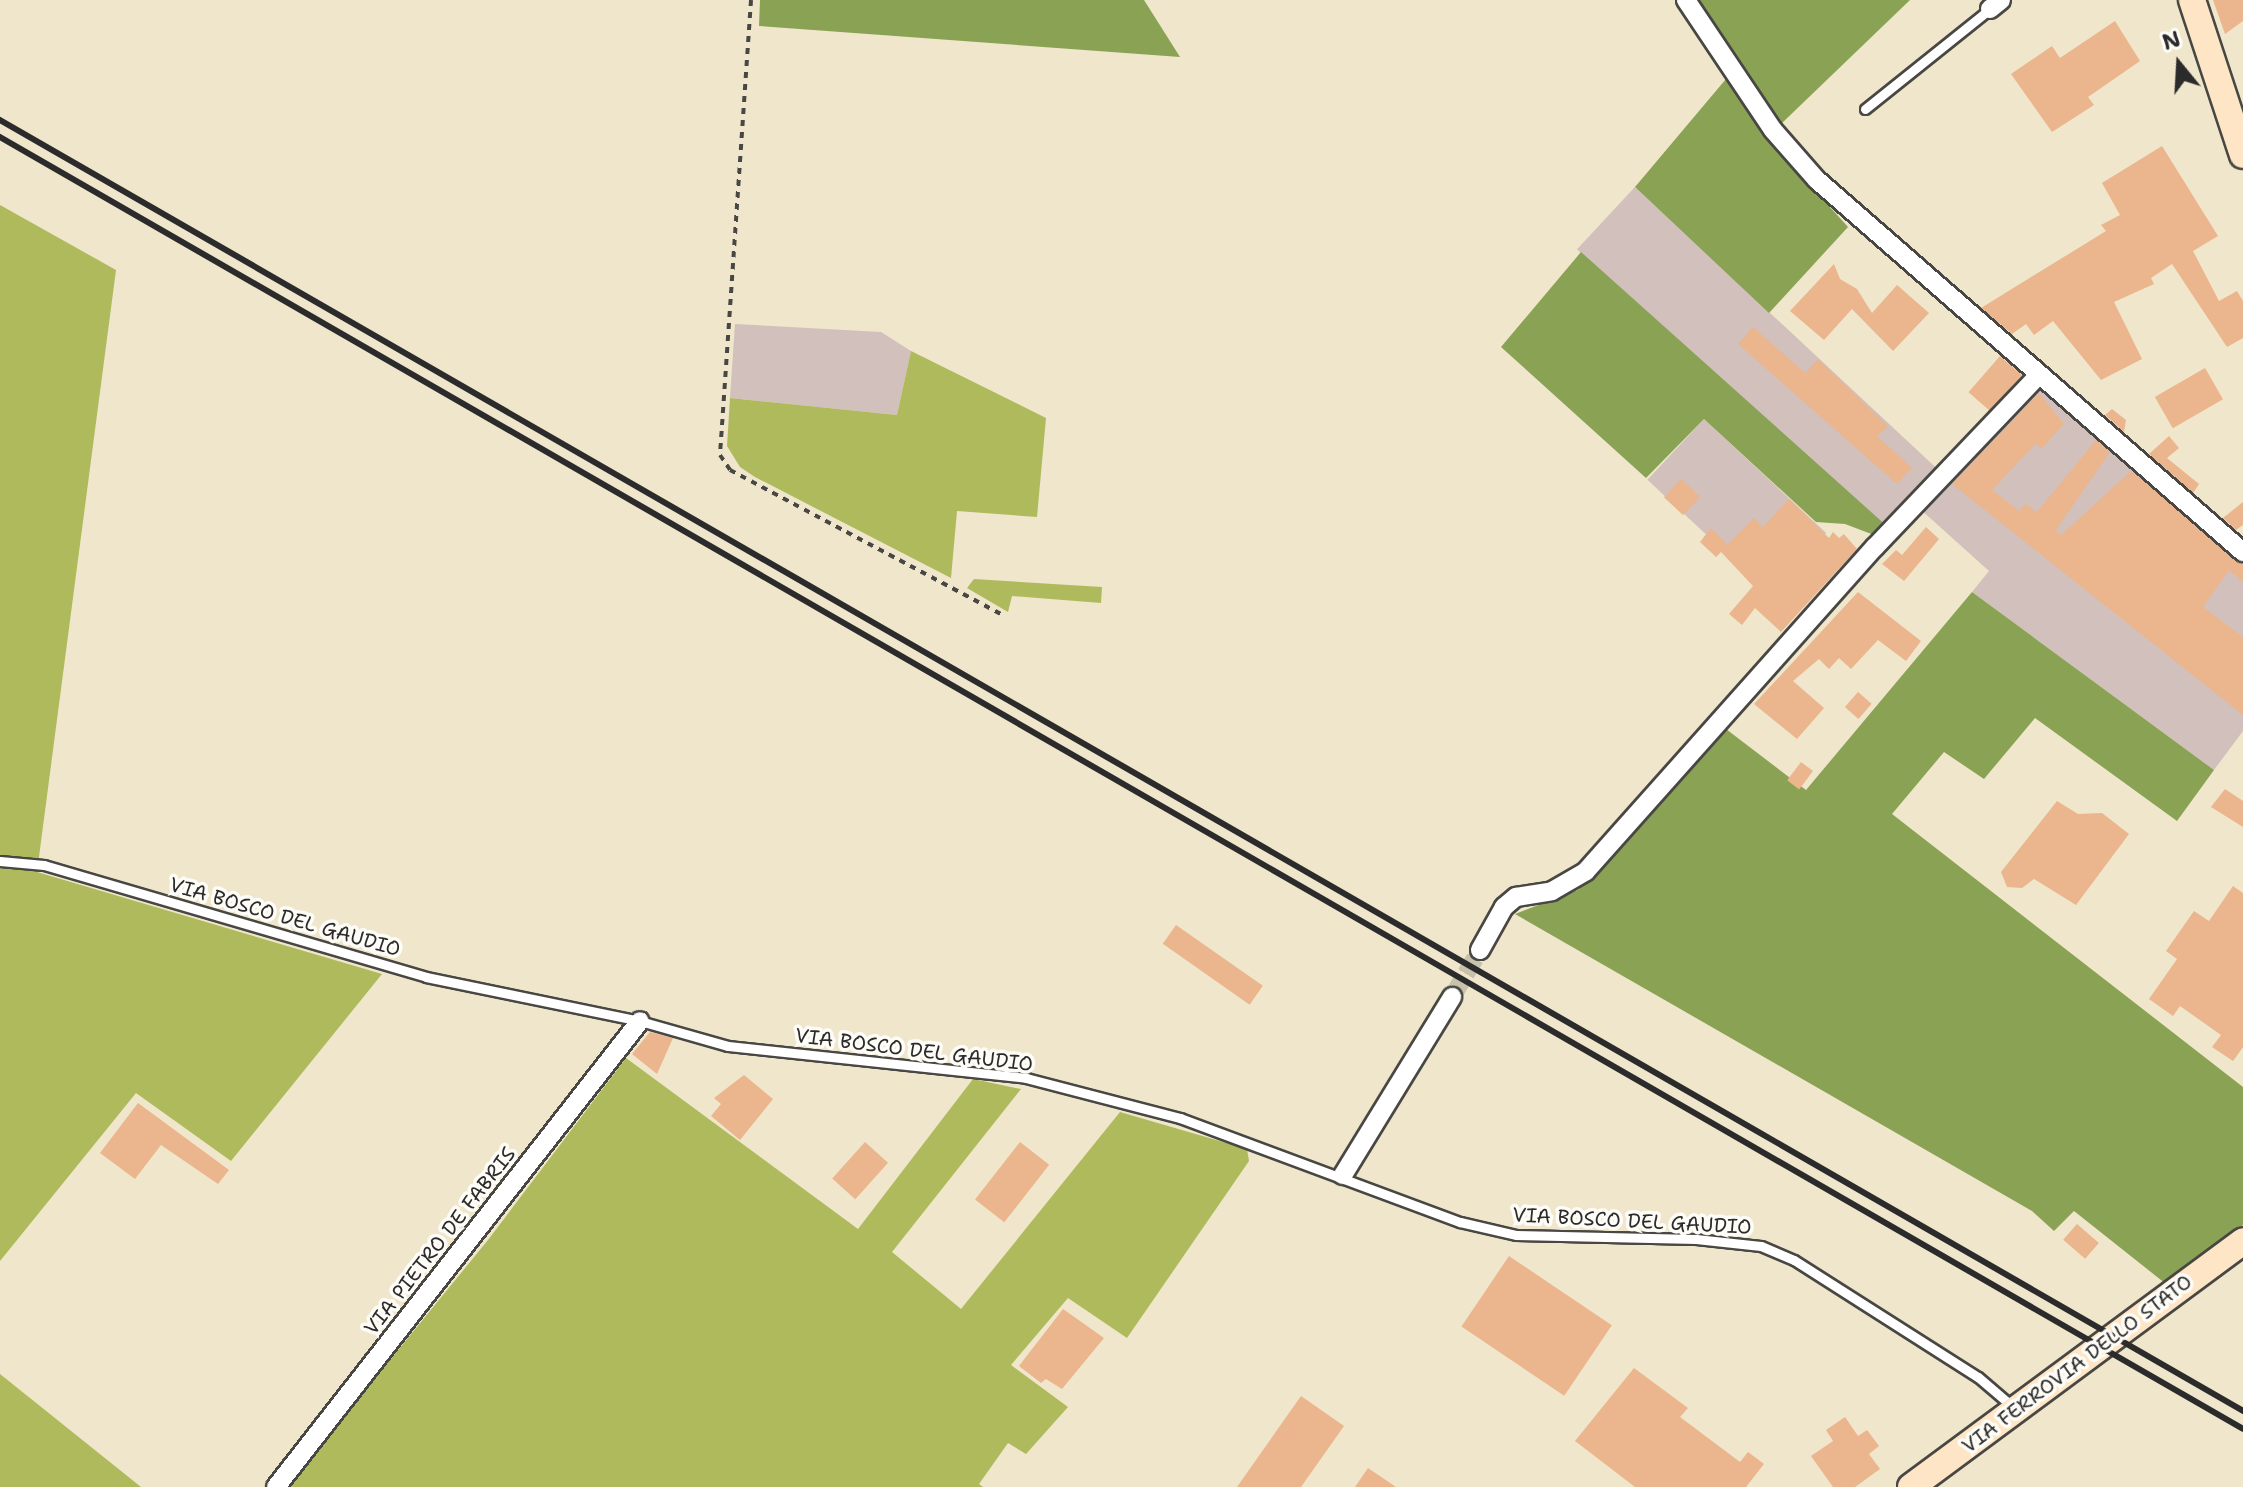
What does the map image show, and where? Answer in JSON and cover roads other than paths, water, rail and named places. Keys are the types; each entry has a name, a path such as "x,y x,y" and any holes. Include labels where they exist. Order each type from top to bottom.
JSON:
{"main road":[{"path":"2192,0 2243,155"},
{"name":"VIA FERROVIA DELLO STATO","path":"1911,1487 2243,1241"}],"street":[{"path":"1686,0 1773,130 1817,180 2243,552"},
{"path":"1480,950 1504,907 1516,897 1552,891 1586,871 1875,547 2039,375"},
{"path":"1343,1175 1452,997"},
{"name":"VIA PIETRO DE FABRIS","path":"276,1487 640,1021"}],"lane":[{"path":"1865,109 1995,4"},
{"name":"VIA BOSCO DEL GAUDIO","path":"0,861 44,865 426,977 640,1021 728,1046 1026,1078 1180,1118 1343,1175 1460,1222 1516,1235 1696,1239 1761,1246 1794,1260 1965,1369 2016,1409"}],"tunnel":[{"path":"1452,997 1480,950"}],"railway":[{"path":"0,120 2243,1411"},
{"path":"0,137 2243,1429"}]}
